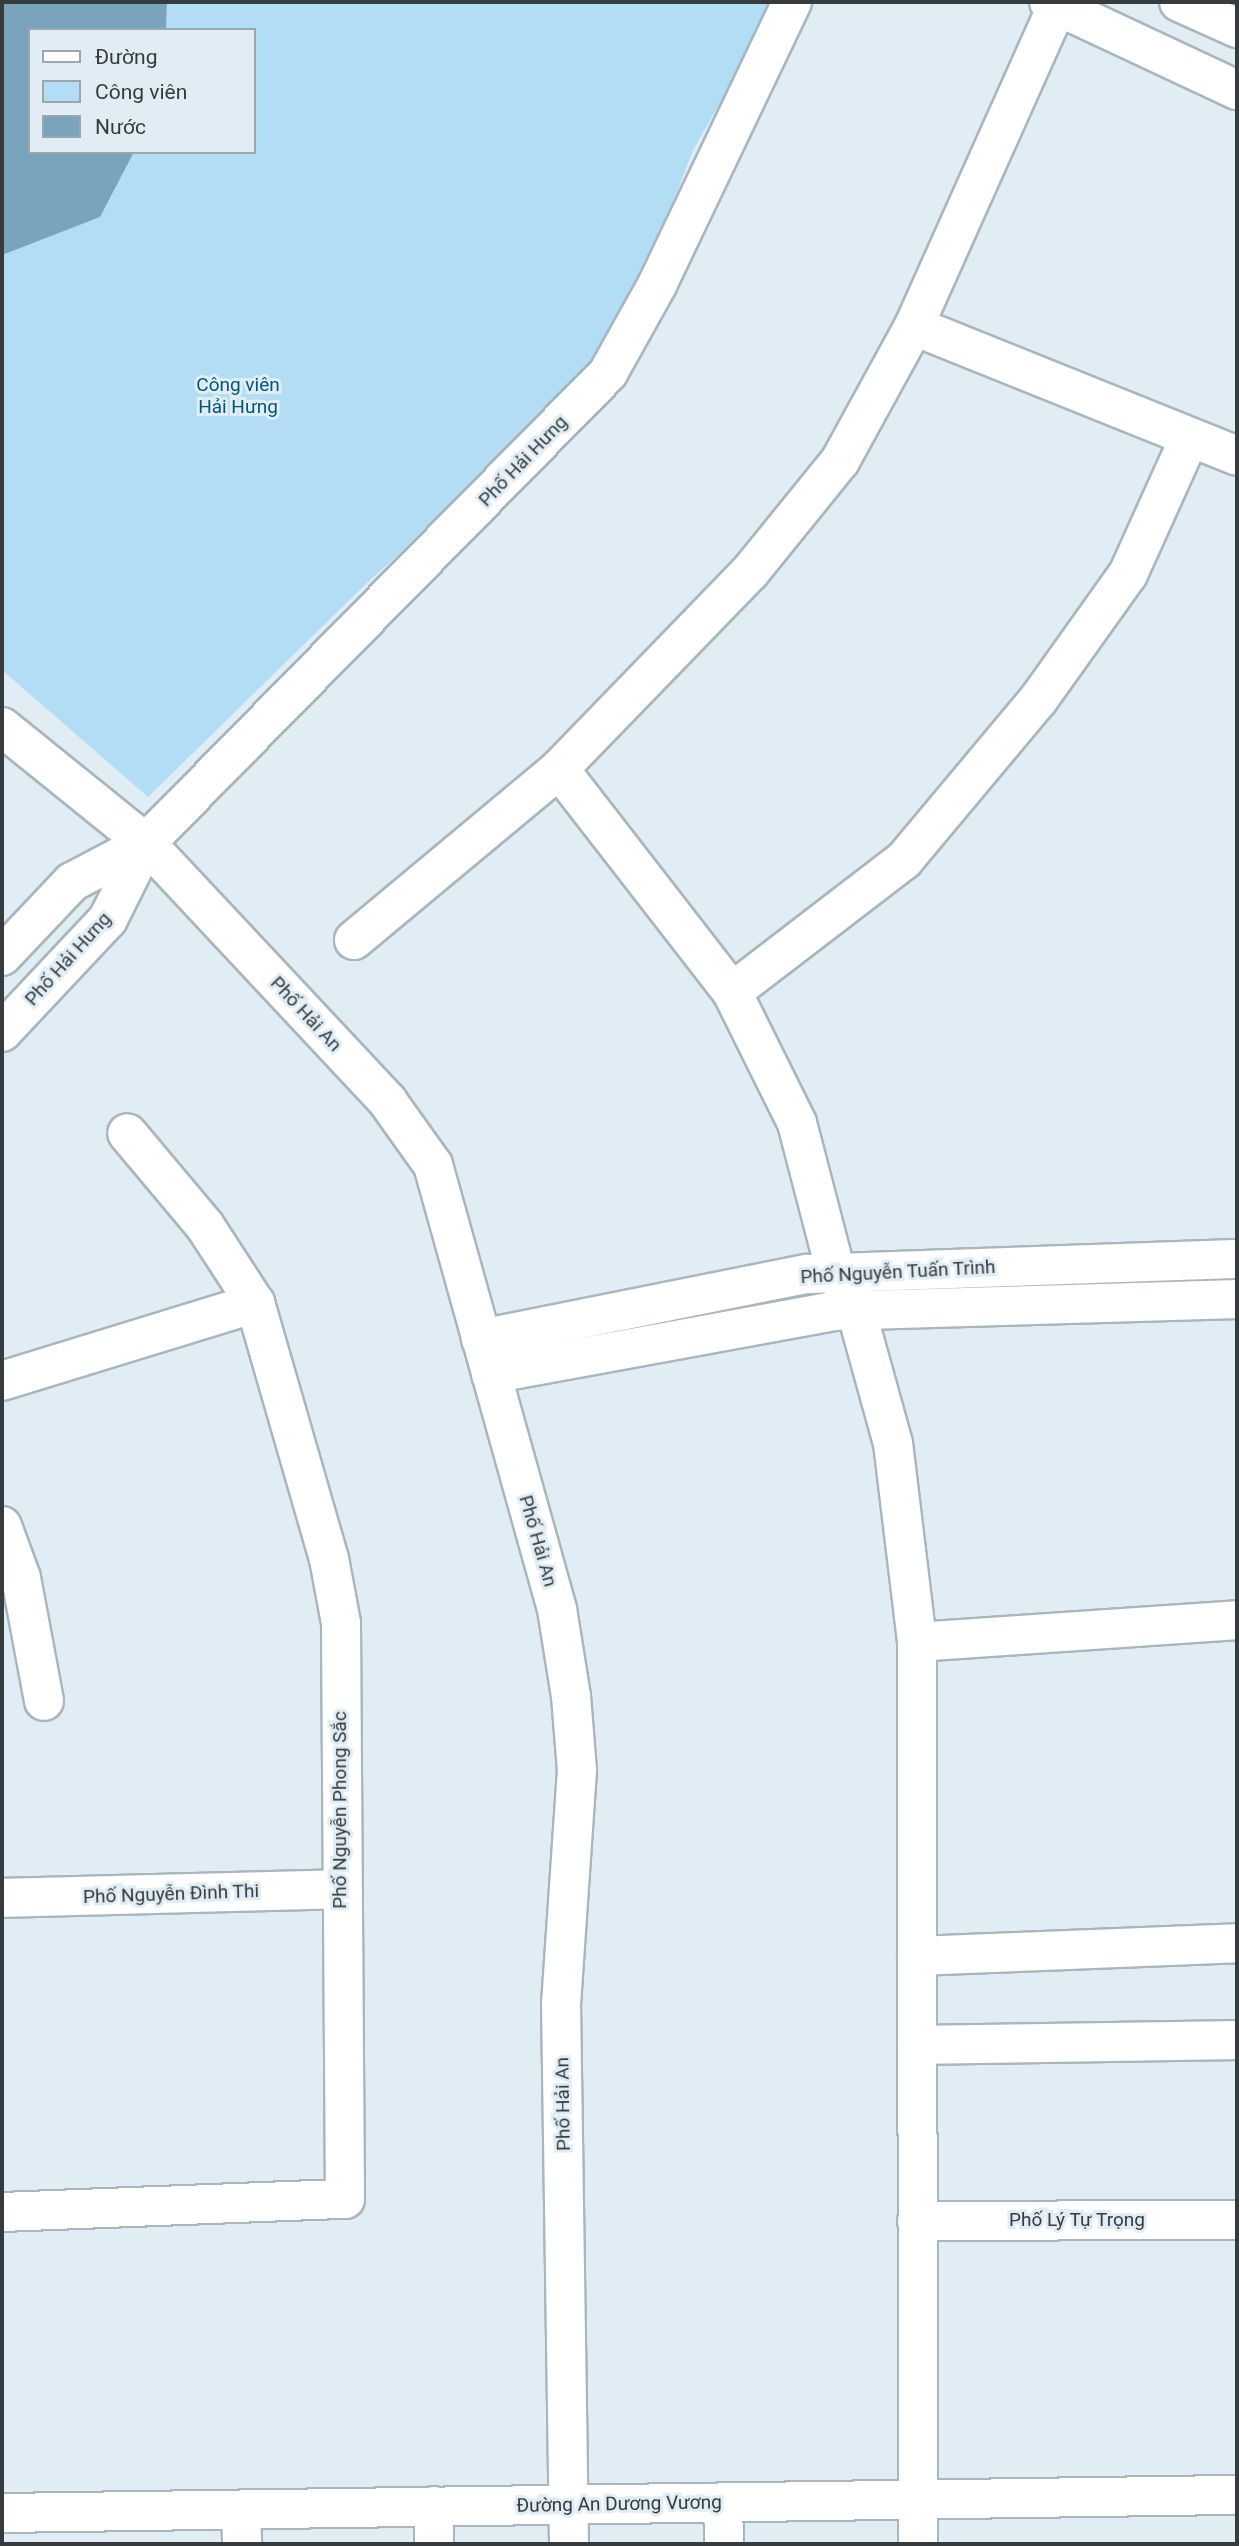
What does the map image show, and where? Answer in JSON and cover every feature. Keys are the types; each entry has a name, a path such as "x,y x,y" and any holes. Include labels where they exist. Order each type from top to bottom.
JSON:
{"street":[{"name":"Phố Hải Hưng","path":"2,956 72,882 146,843 608,373 657,285 792,2"},
{"path":"1179,2 1237,28"},
{"path":"354,940 559,769 750,572 840,461 914,326 1053,4 1237,90"},
{"path":"914,326 1237,456"},
{"path":"732,992 904,860 1038,700 1128,574 1191,437"},
{"name":"Phố Hải An","path":"2,727 146,843 388,1102 433,1165 557,1609 577,1770 561,2002 569,2544"},
{"path":"559,769 732,992 797,1123 836,1273 856,1310 893,1443 917,1642 918,2544"},
{"name":"Phố Hải Hưng","path":"2,1032 108,919 146,843"},
{"name":"Phố Nguyễn Phong Sắc","path":"2,2212 345,2199 339,1889 341,1623 329,1559 255,1303 205,1226 127,1133"},
{"name":"Phố Nguyễn Tuấn Trình","path":"486,1357 807,1274 1237,1259"},
{"name":"Phố Nguyễn Tuấn Trình","path":"486,1357 856,1310 1237,1299"},
{"path":"2,1381 255,1303"},
{"path":"2,1526 21,1578 44,1701"},
{"path":"917,1642 1237,1620"},
{"name":"Phố Nguyễn Đình Thi","path":"2,1898 339,1889"},
{"path":"917,1956 1237,1943"},
{"path":"917,2045 1237,2040"},
{"name":"Phố Lý Tự Trọng","path":"917,2221 1237,2220"},
{"name":"Đường An Dương Vương","path":"2,2513 242,2527 434,2506 1237,2495"},
{"path":"723,2502 724,2544"},
{"path":"434,2506 434,2544"}],"green space":[{"name":"Công viên Hải Hưng","path":"167,2 778,2 693,150 608,373 372,578 148,797 2,670 2,246 100,217 133,154 256,154 256,28 166,28"}],"water":[{"path":"2,2 167,2 166,28 28,28 28,154 133,154 100,217 2,255"}]}
